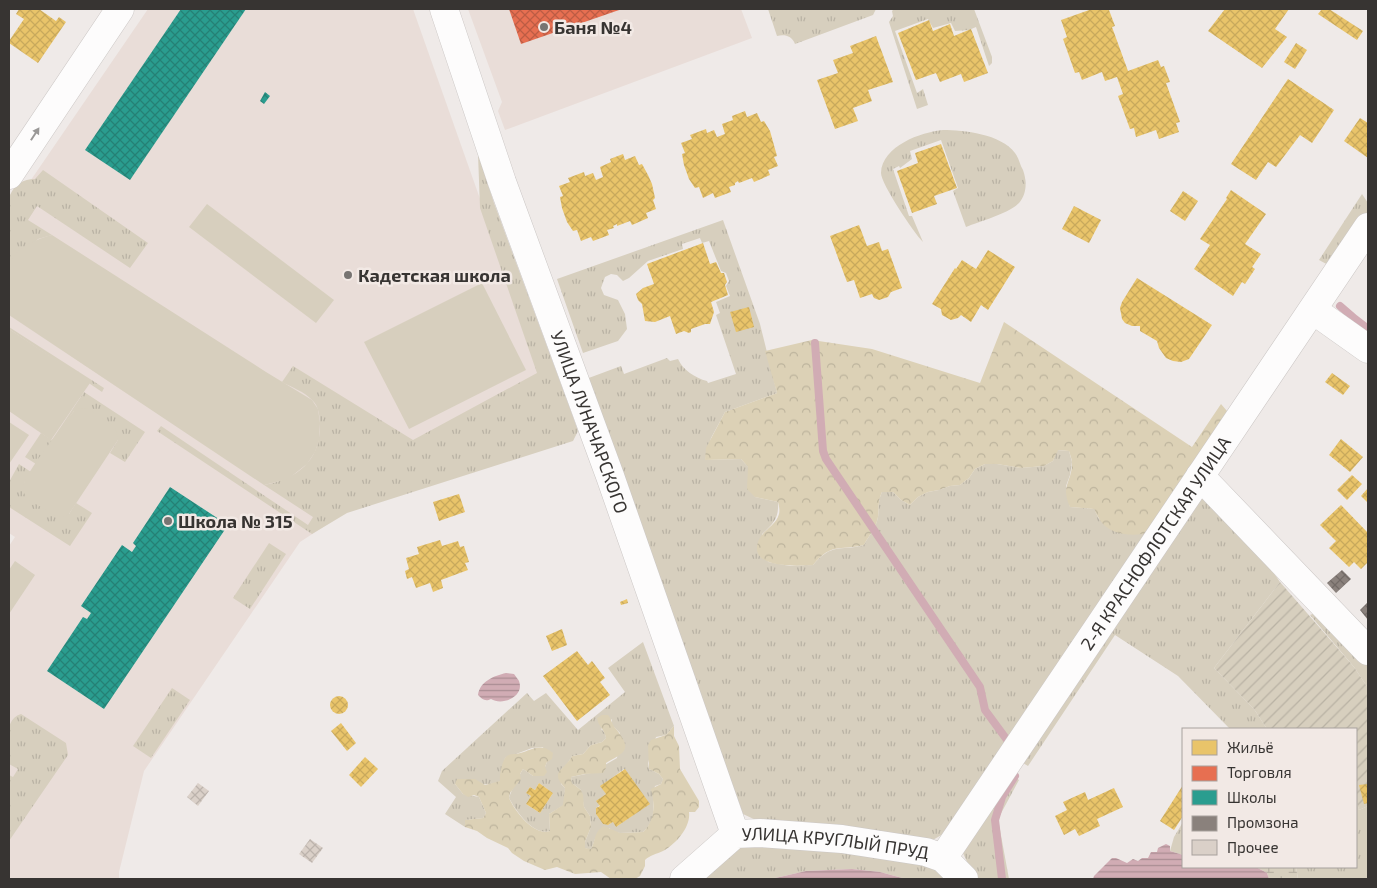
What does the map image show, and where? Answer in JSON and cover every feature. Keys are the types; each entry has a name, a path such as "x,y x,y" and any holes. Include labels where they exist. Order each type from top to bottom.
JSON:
{"street":[{"path":"9,175 120,9"},
{"name":"УЛИЦА ЛУНАЧАРСКОГО","path":"444,9 497,168 610,476 736,834"},
{"name":"2-Я КРАСНОФЛОТСКАЯ УЛИЦА","path":"943,858 1368,227"},
{"path":"1312,310 1368,349"},
{"path":"1200,476 1368,650"},
{"name":"УЛИЦА КРУГЛЫЙ ПРУД","path":"684,879 736,834 760,833 842,840 926,852 943,858 964,879"}],"shaded area":[{"path":"148,9 413,9 545,383 300,542 144,771 119,872 119,879 9,879 9,546 15,537 9,533 9,212"},
{"path":"468,9 741,9 752,38 505,130 498,111 502,102"},
{"path":"506,673 514,674 519,681 519,692 516,696 506,701 496,701 482,699 478,695 479,690 485,683 492,678"},
{"path":"1166,844 1170,846 1170,851 1182,855 1182,868 1258,868 1267,873 1269,879 1093,879 1112,858 1127,863 1133,859 1138,861 1142,858 1148,858 1151,852 1157,852 1158,848"},
{"path":"852,869 880,872 906,879 771,879 806,871"}],"green space":[{"path":"768,9 876,9 873,15 795,44 788,36 777,36"},
{"path":"894,9 974,9 992,57 992,63 989,66 976,27 969,30 955,31 951,23 933,28 928,19 895,31 917,93 923,89 928,105 917,109 889,22 893,16 892,11"},
{"path":"943,130 982,134 1001,141 1009,147 1016,155 1023,170 1026,183 1025,192 1022,199 1014,207 966,227 953,191 958,188 941,140 910,151 912,159 900,168 899,166 893,169 909,216 912,216 923,242 892,197 882,179 881,173 883,163 895,148 914,137"},
{"path":"478,154 494,203 578,431 573,441 347,513 312,534 157,431 161,426 308,525 313,517 264,485 287,478 296,473 311,458 319,438 318,408 309,397 282,382 293,366 413,440 537,373 480,208"},
{"path":"43,170 148,243 130,268 37,206 28,220 52,235 38,239 9,267 8,218 10,195 20,183 35,179"},
{"path":"1362,194 1368,203 1368,215 1332,267 1319,260"},
{"path":"207,204 334,300 316,323 189,227"},
{"path":"723,220 760,324 777,393 725,412 711,438 705,460 741,459 748,467 755,497 778,502 778,512 775,520 762,534 768,562 790,566 813,565 831,550 864,545 876,524 882,492 893,492 910,505 918,497 928,492 960,485 969,478 975,469 985,464 1021,468 1044,466 1053,461 1057,450 1069,451 1072,462 1066,486 1070,507 1094,509 1099,519 1150,532 945,833 931,841 760,822 743,814 586,379 621,366 624,374 667,358 670,361 678,359 690,373 708,383 736,374 716,315 720,313 716,302 730,296 726,286 729,281 726,273 721,271 709,241 702,243 700,238 682,244 683,249 648,261 623,281 617,275 611,274 605,277 601,288 604,295 618,300 625,314 627,329 618,341 583,353 557,279"},
{"path":"52,235 312,400 318,409 320,423 319,440 315,452 307,464 288,479 264,485 9,315 8,278 11,261 26,246"},
{"path":"482,283 526,370 409,429 364,342"},
{"path":"1004,322 1192,447 1221,404 1227,411 1150,532 1134,535 1118,533 1103,524 1094,509 1070,507 1066,489 1072,470 1072,460 1069,451 1058,450 1053,461 1044,466 1021,468 985,464 975,469 969,478 960,485 928,492 918,497 910,505 893,492 882,492 876,524 864,545 831,550 825,553 813,565 776,564 761,557 757,551 758,542 777,518 779,511 778,502 755,497 747,489 748,467 741,459 705,460 706,448 725,412 777,393 765,351 812,340 872,349 980,383"},
{"path":"9,327 104,388 102,392 9,329"},
{"path":"9,329 90,383 51,440 9,411"},
{"path":"84,392 145,432 125,462 110,453 118,440 74,411 36,464 25,457 41,433 52,440"},
{"path":"78,408 89,409 115,427 118,440 69,514 58,516 29,500 23,492 23,488 36,462"},
{"path":"9,422 29,435 9,464"},
{"path":"19,464 31,472 24,483 69,514 76,503 92,513 70,546 9,507 9,482"},
{"path":"1195,494 1208,494 1255,545 1280,582 1214,668 1254,709 1266,728 1229,728 1178,676 1115,635 1028,766 1018,760"},
{"path":"269,543 286,554 250,609 233,598"},
{"path":"15,561 35,575 9,614 9,570"},
{"path":"1280,582 1354,667 1368,688 1368,806 1359,810 1357,803 1357,728 1266,728 1254,709 1214,668"},
{"path":"1320,611 1368,660 1368,688 1354,667 1310,615"},
{"path":"643,642 674,726 666,735 656,737 648,763 649,769 659,774 663,779 661,784 655,786 653,793 653,816 643,832 620,833 614,832 609,828 595,839 591,850 585,848 585,842 591,827 590,816 584,807 581,790 572,783 571,777 591,773 617,758 620,733 612,725 612,719 601,729 605,733 606,738 602,742 591,745 583,754 572,756 566,766 561,769 561,784 565,788 564,805 549,814 550,831 544,832 531,826 509,798 523,769 533,776 545,767 547,762 543,747 532,748 505,758 501,781 485,784 455,784 463,794 479,797 486,813 483,818 466,820 465,827 445,814 456,797 438,781 442,771 527,693 534,701 546,693 578,730 625,692 608,668","holes":["624,769 649,804 616,827 613,822 608,825 603,824 596,814 596,808 600,805 597,801 606,794 601,786","539,783 553,793 540,813 526,804 531,796 526,793 530,787 535,790"]},
{"path":"172,688 190,700 151,758 133,746"},
{"path":"21,714 66,743 68,755 9,841 9,775 13,777 18,769 9,764 8,735 11,722"},
{"path":"602,715 608,715 625,746 622,753 606,763 603,773 571,777 572,783 581,790 584,807 590,816 591,827 585,842 585,848 591,849 597,833 604,826 620,833 643,832 647,828 653,812 651,789 661,784 663,779 659,774 649,769 648,745 651,740 666,735 674,726 674,736 679,746 680,769 699,801 699,807 695,812 689,812 688,823 682,834 668,848 645,860 645,866 640,876 635,879 611,879 601,872 575,874 557,867 545,870 524,861 508,848 477,831 465,827 465,820 483,818 486,813 479,797 474,795 468,797 463,794 455,784 457,779 475,779 485,785 500,781 504,760 510,754 521,753 534,748 544,748 553,753 552,759 547,762 545,767 547,772 544,776 533,776 523,769 520,774 521,779 510,793 509,798 520,815 531,826 544,832 550,831 549,814 563,805 565,788 558,778 558,774 572,756 583,754 591,745 602,742 606,738 597,718"},
{"path":"1010,773 1019,780 998,819 1009,879 975,879 962,851"},
{"path":"1357,803 1359,810 1368,806 1368,879 1298,879 1296,868 1357,868"},
{"path":"1182,824 1182,855 1170,851 1174,837"},
{"path":"789,841 936,868 950,879 906,879 880,872 852,869 806,871 771,879 698,879 733,848"},
{"path":"1258,868 1296,868 1298,879 1269,879 1267,873"}],"building: Жильё":[{"path":"19,9 39,9 56,21 59,17 66,22 38,63 9,43 24,19 16,14"},
{"path":"1092,9 1109,10 1115,26 1112,27 1128,71 1158,60 1161,67 1164,66 1170,82 1166,83 1180,122 1176,123 1179,132 1159,139 1156,130 1136,137 1134,128 1130,129 1118,96 1123,94 1117,77 1105,81 1102,72 1082,80 1079,72 1075,73 1063,39 1067,37 1061,20"},
{"path":"1225,9 1289,9 1275,29 1287,37 1262,68 1208,31"},
{"path":"1322,9 1329,9 1363,31 1357,40 1318,14"},
{"path":"929,20 933,31 950,24 954,36 971,29 988,73 964,82 961,74 940,82 936,73 916,80 898,33"},
{"path":"876,36 893,82 868,90 872,101 853,108 858,121 835,129 817,80 838,73 833,60 853,53 850,46"},
{"path":"1296,43 1307,50 1295,69 1284,62"},
{"path":"1288,79 1334,110 1312,143 1300,135 1276,167 1268,162 1256,180 1231,164"},
{"path":"745,111 747,117 757,113 761,122 764,121 770,131 777,156 774,157 778,166 768,170 770,175 754,182 752,178 739,183 738,181 735,185 729,187 731,192 715,198 713,193 703,198 699,187 695,188 689,179 684,165 682,154 685,153 681,143 692,139 690,135 706,129 707,133 714,130 717,137 725,134 722,124 733,120 732,116"},
{"path":"1360,118 1368,123 1368,158 1344,141"},
{"path":"941,144 957,188 934,196 937,204 912,213 897,171 918,163 915,153"},
{"path":"623,154 625,160 635,156 639,165 642,164 652,184 655,198 653,200 656,209 646,213 648,218 632,225 630,221 613,226 614,228 607,230 609,235 593,241 591,237 581,241 577,230 573,231 567,222 562,208 560,197 563,196 559,186 570,182 568,178 584,172 585,176 593,173 596,180 603,177 600,167 611,162 610,159"},
{"path":"1231,190 1266,214 1245,244 1261,254 1252,267 1255,269 1245,284 1242,282 1233,296 1194,269 1210,245 1200,239"},
{"path":"1183,191 1198,201 1185,221 1170,211"},
{"path":"1074,206 1101,220 1089,243 1062,229"},
{"path":"859,225 867,246 879,242 882,251 888,249 902,288 891,292 888,297 879,300 874,298 872,294 860,298 854,280 847,282 830,236"},
{"path":"703,243 710,264 716,262 721,273 724,273 727,282 725,285 728,295 711,302 714,312 710,324 691,329 689,333 684,331 676,334 670,316 655,322 645,321 642,304 636,294 643,288 654,284 647,264"},
{"path":"988,250 1015,267 988,310 981,305 971,322 961,315 951,320 942,315 941,309 932,304 955,268 962,260 976,269"},
{"path":"1137,278 1212,325 1189,359 1181,362 1166,358 1159,348 1157,341 1140,331 1140,326 1132,326 1125,323 1122,319 1120,308 1122,302"},
{"path":"749,307 754,327 736,332 730,312"},
{"path":"1332,373 1350,386 1343,395 1325,382"},
{"path":"1341,439 1363,457 1350,472 1329,455"},
{"path":"1352,475 1362,484 1347,500 1337,490"},
{"path":"1368,488 1368,503 1361,496"},
{"path":"459,494 465,512 439,521 433,502"},
{"path":"1341,505 1368,533 1368,562 1361,569 1354,562 1349,567 1329,548 1336,541 1320,525"},
{"path":"440,540 442,546 458,541 460,547 464,546 469,562 465,563 468,570 441,580 443,588 433,592 430,583 416,588 412,577 407,579 405,571 409,569 406,558 419,554 417,547"},
{"path":"627,599 628,603 621,605 620,602"},
{"path":"562,629 567,645 552,651 546,636"},
{"path":"577,651 588,665 592,661 605,678 600,682 610,695 577,721 543,676"},
{"path":"339,696 345,699 348,705 345,711 339,714 333,711 330,705 333,699"},
{"path":"341,723 356,743 347,751 331,731"},
{"path":"365,757 378,769 361,787 349,775"},
{"path":"625,769 650,804 616,827 613,822 608,825 603,824 596,814 596,808 600,806 596,801 606,794 600,786"},
{"path":"539,783 553,793 540,813 526,804 531,796 526,793 530,787 535,790"},
{"path":"1368,784 1368,803 1364,804 1359,785"},
{"path":"1182,787 1182,818 1174,830 1160,821"},
{"path":"1114,788 1123,807 1097,819 1100,826 1079,836 1075,829 1064,835 1055,816 1067,810 1063,802 1085,792 1088,800"}],"building: Торговля":[{"name":"Баня №4","path":"509,9 622,9 521,44"}],"building: Школы":[{"path":"181,9 246,9 130,180 85,150"},
{"path":"265,92 270,96 264,104 260,101"},
{"path":"170,487 228,525 104,709 47,671 83,617 87,619 91,613 81,606 122,545 132,552 136,546 133,543"}],"building: Промзона":[{"path":"1342,570 1351,579 1336,593 1327,583"},
{"path":"1368,602 1368,620 1360,610"}],"building: Прочее":[{"path":"198,783 209,791 198,806 187,797"},
{"path":"310,839 323,848 312,863 299,854"}],"waterway":[{"path":"1340,306 1368,329"},
{"path":"815,343 823,451 826,459 980,687 985,710 1010,744"},
{"path":"1002,879 995,820 1002,797 1015,776"}],"place":[{"name":"Баня №4","path":"544,27"},
{"name":"Кадетская школа","path":"348,275"},
{"name":"Школа № 315","path":"168,521"}]}
